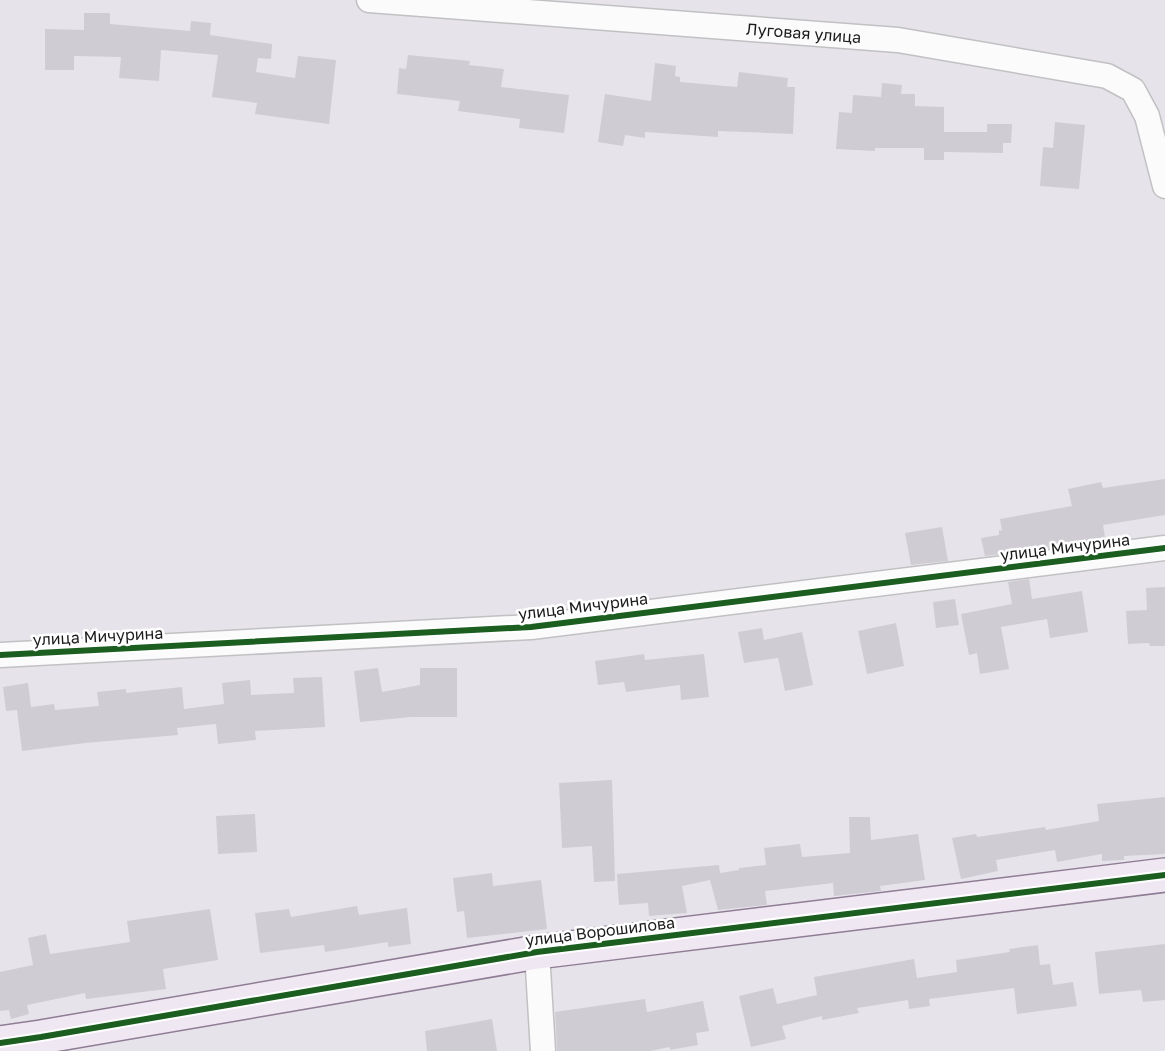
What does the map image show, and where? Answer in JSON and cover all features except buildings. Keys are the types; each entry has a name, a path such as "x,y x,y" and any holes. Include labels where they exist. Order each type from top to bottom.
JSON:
{"street":[{"name":"Луговая улица","path":"369,0 898,40 1107,76 1133,90 1147,116 1165,186"},
{"name":"улица Мичурина","path":"0,655 531,627 1165,548"},
{"name":"улица Ворошилова","path":"0,1042 29,1044 537,952 1165,875"},
{"path":"537,952 543,1051"}],"cycle path":[{"path":"0,655 531,627 1165,548"},
{"path":"0,1043 537,952 1165,875"}]}
